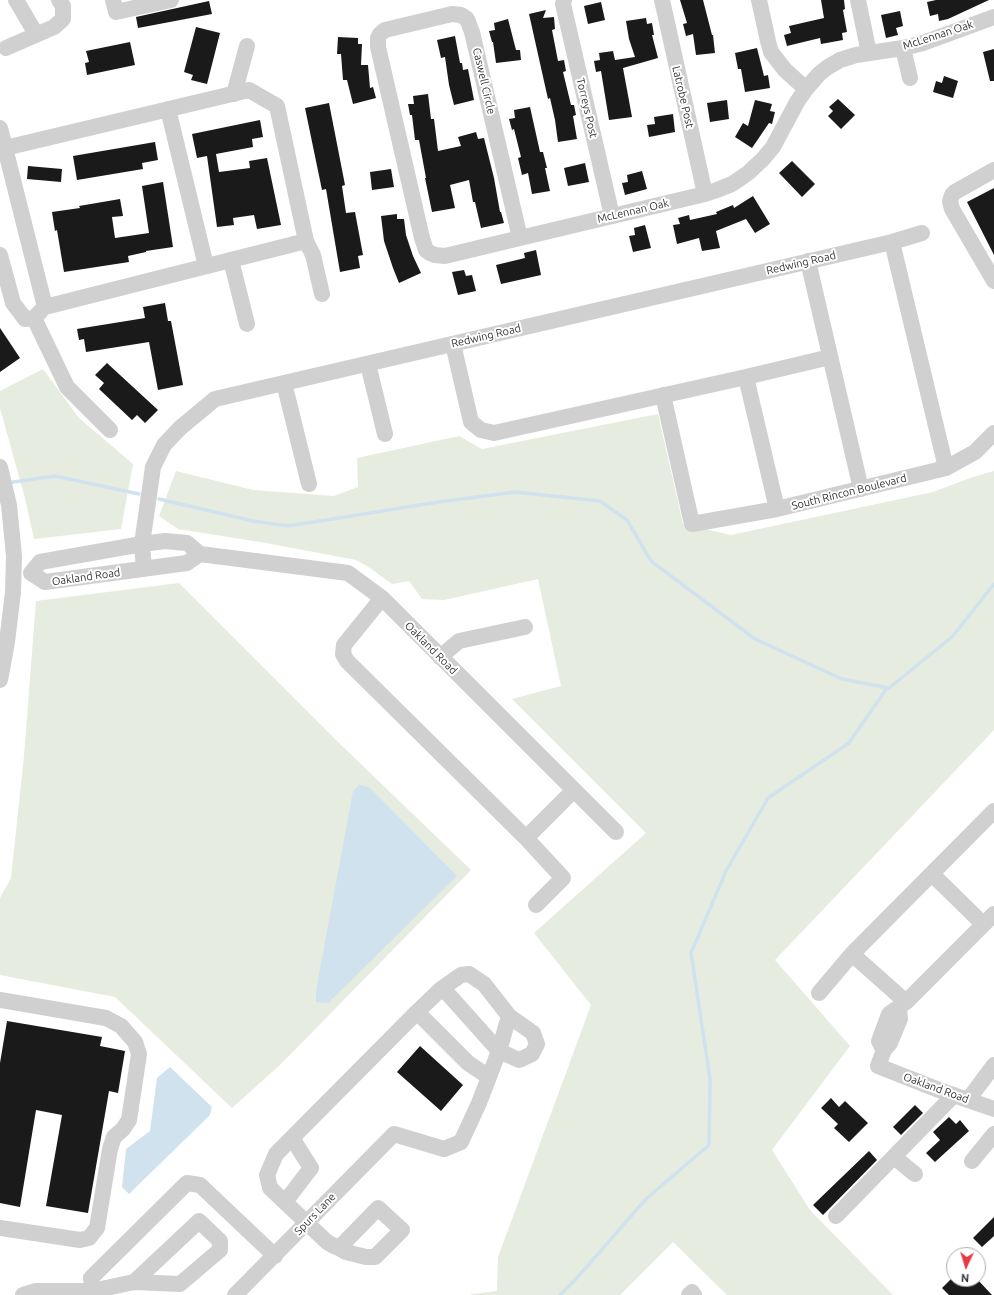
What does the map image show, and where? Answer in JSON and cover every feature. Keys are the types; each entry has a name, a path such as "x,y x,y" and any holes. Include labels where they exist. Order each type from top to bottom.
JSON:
{"street":[{"path":"16,0 36,34"},
{"path":"2,46 54,27 63,19 63,6 59,0"},
{"path":"113,0 116,12 171,0"},
{"name":"Torreys Post","path":"564,0 563,4 612,216"},
{"name":"Latrobe Post","path":"662,0 705,194"},
{"path":"759,0 771,52 785,70 806,89"},
{"path":"858,0 869,53"},
{"name":"Caswell Circle","path":"378,38 385,30 442,16 452,14 461,15 467,19 472,32 520,238"},
{"name":"McLennan Oak","path":"378,38 378,47 422,238 426,250 435,255 445,256 705,194 732,184 748,173 763,159 773,146 797,102 806,89 819,74 840,60 856,55 903,48 923,43 994,17"},
{"path":"234,94 247,46"},
{"path":"903,48 910,78"},
{"path":"5,148 249,90 277,106 306,241 313,255 322,294"},
{"path":"168,109 206,266"},
{"path":"0,128 40,313 68,387 110,430"},
{"path":"994,170 955,192 950,201 952,209 994,281"},
{"name":"Redwing Road","path":"144,569 142,544 153,467 164,445 180,428 215,399 892,242 922,233"},
{"path":"0,255 13,303 25,319 40,313 206,266 306,241"},
{"path":"892,242 946,468"},
{"path":"231,260 247,324"},
{"path":"808,261 861,489"},
{"path":"452,344 471,422 481,430 494,433 830,357"},
{"path":"368,364 385,434"},
{"path":"746,377 777,509"},
{"path":"284,383 309,484"},
{"name":"South Rincon Boulevard","path":"663,395 692,524 777,509 946,468 975,452 994,433"},
{"path":"0,467 9,505 14,556 6,577 13,592 7,642 0,680"},
{"name":"Oakland Road","path":"200,554 186,563 45,582 31,573 40,562 165,541 187,542 200,554 348,574 382,598 616,832"},
{"path":"6,577 31,573"},
{"path":"382,598 344,645 343,654 347,661 526,838 562,878 536,904"},
{"path":"440,657 460,641 525,627"},
{"path":"526,838 574,790"},
{"path":"819,993 852,954 994,811"},
{"path":"852,954 902,1005 989,919 932,874"},
{"path":"339,1248 327,1242 270,1188 267,1175 276,1154 417,1012 442,989 461,975 469,974 484,984 509,1016 533,1033 537,1044 532,1054 519,1060 499,1051 442,989"},
{"path":"0,1000 106,1018 120,1026 135,1042 139,1054 129,1120 123,1129 114,1137 110,1149 97,1228 89,1238 80,1240 0,1228"},
{"name":"Oakland Road","path":"902,1005 889,1014 879,1041 884,1050 878,1066 994,1109"},
{"path":"417,1012 468,1063 489,1077 499,1051 509,1016"},
{"path":"836,1216 894,1156 961,1097 994,1065"},
{"name":"Spurs Lane","path":"235,1295 394,1134 444,1149 461,1142 489,1077"},
{"path":"972,1161 994,1134"},
{"path":"285,1202 311,1168 292,1138"},
{"path":"894,1156 914,1174"},
{"path":"92,1291 91,1278 187,1183 200,1185 275,1256"},
{"path":"134,1282 218,1202"},
{"path":"23,1295 36,1291 92,1291 134,1282 180,1284 220,1250 220,1241 199,1221"},
{"path":"689,1295 692,1292 694,1295"}],"shaded area":[{"path":"43,369 79,418 133,464 121,529 34,539 25,498 0,408 0,391"},
{"path":"658,414 683,524 731,535 933,492 994,471 994,730 775,960 850,1046 772,1150 810,1210 893,1295 727,1295 673,1242 620,1295 471,1295 497,1291 498,1257 591,1005 534,933 646,833 512,699 561,686 538,579 444,600 422,599 409,581 392,584 356,560 266,543 178,529 159,516 176,471 253,490 334,496 358,487 357,458 459,436 482,449"},
{"path":"179,583 338,742 471,870 281,1064 232,1108 115,997 0,975 0,898 11,878 24,756 36,601"}],"water":[{"path":"359,785 369,787 457,876 328,1003 316,1002 316,991 353,791"},
{"path":"170,1067 212,1107 210,1115 129,1194 122,1187 126,1149 150,1131 157,1078"}],"building":[{"path":"680,0 703,0 713,35 715,53 696,55 693,34 686,36 683,24 687,23"},
{"path":"821,0 844,0 845,9 843,10 847,32 842,33 843,40 821,44 820,38 787,46 784,35 791,33 789,26 824,18"},
{"path":"936,0 989,0 948,19 939,21 938,14 930,16 927,2"},
{"path":"209,1 212,14 138,28 136,17"},
{"path":"601,2 605,20 588,24 584,6"},
{"path":"546,10 543,18 554,17 555,29 552,30 558,61 564,60 566,71 563,72 571,105 574,105 576,115 573,116 577,139 558,142 555,120 550,98 548,99 529,14"},
{"path":"900,11 903,26 896,28 898,35 886,38 881,15"},
{"path":"646,18 647,24 652,23 654,35 652,35 658,58 623,68 632,117 609,120 601,71 596,72 594,61 600,60 599,53 613,51 615,60 635,57 629,39 626,21"},
{"path":"508,19 516,50 520,50 521,60 496,63 493,42 489,31 495,30 494,23"},
{"path":"196,27 220,33 207,84 191,80 193,75 184,72"},
{"path":"455,36 460,63 462,63 463,70 468,69 474,100 454,105 449,85 445,57 441,58 437,40"},
{"path":"338,37 358,38 358,44 362,44 361,65 368,65 370,88 373,87 376,98 353,104 347,80 343,80 341,54 337,54"},
{"path":"130,42 135,65 87,75 85,63 89,62 86,51"},
{"path":"757,48 764,76 768,75 770,88 745,92 741,69 738,69 735,53"},
{"path":"994,49 994,81 990,81 983,52"},
{"path":"944,76 958,81 953,98 933,92 936,81 942,83"},
{"path":"428,94 431,119 434,119 438,151 461,146 458,137 476,132 478,139 484,138 494,178 500,212 504,223 481,228 475,202 473,202 469,180 450,185 455,208 432,212 419,140 415,140 412,115 410,115 408,104 414,104 413,96"},
{"path":"838,99 855,115 841,129 828,116 833,111 829,107"},
{"path":"727,100 729,119 710,122 707,103"},
{"path":"755,100 772,104 770,111 775,112 772,124 769,123 752,148 735,137 743,123 748,126"},
{"path":"329,103 345,185 342,186 346,213 355,212 363,255 358,256 360,268 340,272 326,189 322,190 305,108"},
{"path":"530,107 540,152 543,152 547,168 545,168 550,191 532,194 528,173 522,175 518,158 521,157 514,129 512,130 509,119 515,118 514,110"},
{"path":"673,114 675,132 649,137 647,125 655,124 654,117"},
{"path":"260,120 263,137 252,139 253,147 216,154 219,172 250,168 249,161 267,158 281,225 257,229 254,215 233,218 234,225 217,227 207,156 197,158 192,134"},
{"path":"155,142 158,160 142,163 143,169 77,180 73,156"},
{"path":"792,161 815,184 802,197 779,173"},
{"path":"585,163 589,182 568,186 564,168"},
{"path":"28,166 62,169 61,182 27,179"},
{"path":"391,169 394,187 372,190 370,172"},
{"path":"642,171 647,189 625,195 622,183 628,182 627,175"},
{"path":"163,182 173,247 146,251 128,256 129,262 64,272 57,230 55,231 52,212 80,208 79,206 120,199 123,216 112,217 115,238 149,233 142,186"},
{"path":"994,188 994,255 967,202"},
{"path":"753,196 770,224 755,233 746,219 716,231 720,248 702,251 699,238 677,244 673,225 680,224 678,218 689,215 690,220 717,214 716,212 733,205 734,208"},
{"path":"397,214 397,219 404,219 406,235 421,273 399,283 384,241 381,216"},
{"path":"645,225 651,248 633,252 629,236 635,235 634,228"},
{"path":"536,250 541,275 501,284 496,265 525,258 524,253"},
{"path":"464,270 466,276 472,275 476,291 458,295 452,272"},
{"path":"165,303 168,321 171,321 183,385 158,390 149,342 86,352 84,339 79,340 77,329 145,318 143,307"},
{"path":"0,328 20,358 0,372"},
{"path":"107,363 158,410 145,423 137,415 132,420 99,389 104,383 95,375"},
{"path":"7,1021 102,1037 100,1046 125,1051 118,1093 109,1091 88,1213 46,1206 62,1115 36,1110 20,1207 0,1203 0,1063"},
{"path":"420,1046 463,1085 441,1111 397,1072"},
{"path":"831,1098 839,1107 845,1101 868,1123 849,1142 834,1128 838,1124 821,1108"},
{"path":"915,1105 923,1113 901,1135 893,1127"},
{"path":"949,1117 956,1124 960,1120 969,1131 935,1162 926,1153 940,1140 933,1132"},
{"path":"869,1151 877,1160 823,1215 813,1205"},
{"path":"994,1217 994,1236 982,1247 973,1238"},
{"path":"946,1284 946,1287 984,1287 992,1295 949,1295 942,1288"}],"waterway":[{"path":"7,483 55,476 139,494"},
{"path":"159,499 253,521 288,526 439,502 515,492 600,501 627,520 651,561 755,639 842,679 888,688"},
{"path":"560,1295 576,1279 646,1199 709,1145 710,1079 691,953 726,871 768,798 849,743 887,688 889,688 952,637 994,584"}]}
